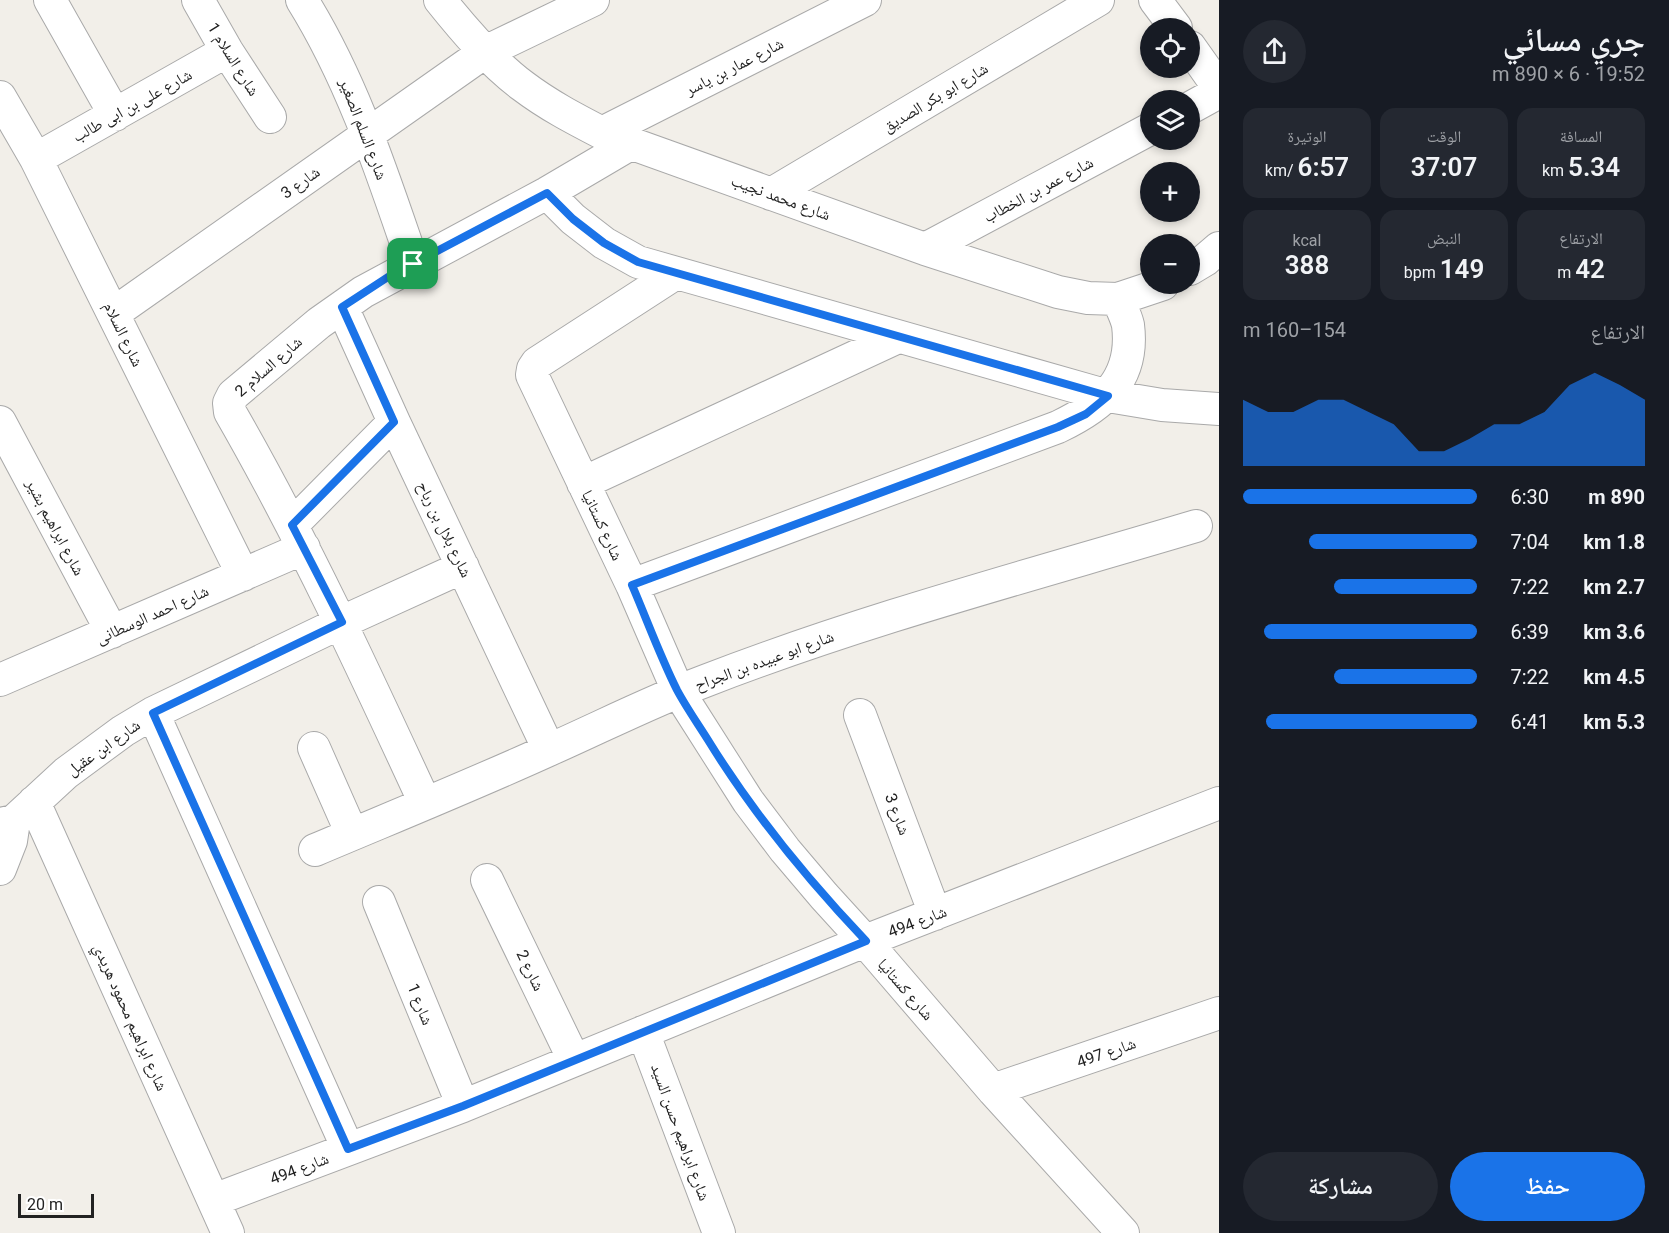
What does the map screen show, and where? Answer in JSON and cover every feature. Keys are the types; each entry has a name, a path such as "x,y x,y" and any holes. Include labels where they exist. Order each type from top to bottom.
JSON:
{"street":[{"path":"50,0 115,115"},
{"name":"شارع السلام 1","path":"198,0 227,51 270,117"},
{"name":"شارع السلم الصغير","path":"302,0 344,76 369,134 413,264"},
{"name":"شارع محمد نجيب","path":"440,0 485,52 521,85 560,111 602,133 925,249 1058,292 1088,298 1118,299 1140,292"},
{"name":"شارع 3","path":"114,313 485,52 593,0"},
{"name":"شارع عمار بن ياسر","path":"602,133 865,0"},
{"name":"شارع ابو بكر الصديق","path":"771,194 1098,0"},
{"path":"1155,0 1168,18"},
{"name":"شارع على بن ابى طالب","path":"36,159 227,51"},
{"path":"1200,62 1219,90 1200,102"},
{"name":"شارع السلام","path":"0,97 36,159 243,575"},
{"name":"شارع عمر بن الخطاب","path":"925,249 1140,134"},
{"name":"شارع السلام 2","path":"425,803 342,622 230,412 229,403 233,395 285,349 363,291 547,193 632,143"},
{"path":"547,193 573,219 604,243 638,262 1108,396 1162,405 1219,409"},
{"path":"1200,263 1219,248"},
{"name":"شارع كستانيا","path":"676,273 537,363 533,369 534,381 632,585 678,691 748,801 778,842 993,1090 1123,1233"},
{"path":"632,585 1058,427 1086,414 1108,396 1122,374 1129,349 1127,323 1118,299"},
{"name":"شارع بلال بن رباح","path":"342,307 549,750"},
{"path":"583,483 898,336"},
{"path":"298,536 394,422"},
{"name":"شارع ابراهيم بشير","path":"2,429 112,632"},
{"name":"شارع ابو عبيده بن الجراح","path":"315,850 549,750 678,691 799,646 1196,526"},
{"name":"شارع احمد الوسطانى","path":"0,680 243,575 298,536"},
{"name":"شارع ابن عقيل","path":"16,816 94,751 153,713 342,622 464,567"},
{"path":"153,713 348,1149"},
{"name":"شارع 3","path":"860,715 935,914"},
{"path":"314,748 352,834"},
{"name":"شارع 494","path":"214,1200 463,1106 866,941 1219,803"},
{"path":"0,869 11,842 16,816"},
{"name":"شارع ابراهيم محمود هريدي","path":"16,816 214,1200 228,1233"},
{"name":"شارع 2","path":"487,880 574,1060"},
{"name":"شارع 1","path":"379,902 463,1106"},
{"name":"شارع 497","path":"993,1090 1219,1013"},
{"name":"شارع ابراهيم حسن السيد","path":"643,1032 718,1233"}],"route":[{"path":"547,193 573,219 604,243 638,262 1108,396 1086,414 1058,427 632,585 678,691 714,751 784,849 866,941 463,1106 348,1149 153,713 342,622 292,525 394,422 342,307 363,291 413,264 547,193"}]}
